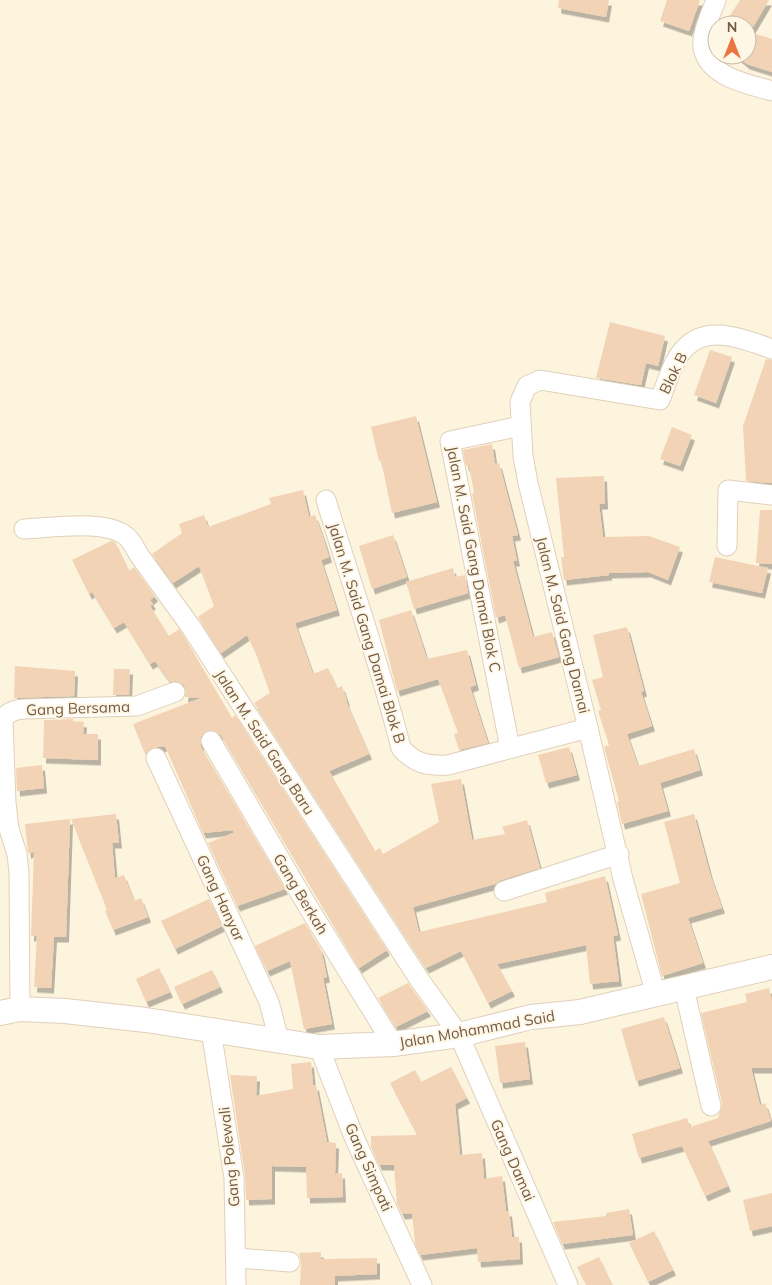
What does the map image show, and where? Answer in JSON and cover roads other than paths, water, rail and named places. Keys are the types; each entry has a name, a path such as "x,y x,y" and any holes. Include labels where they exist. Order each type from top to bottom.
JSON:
{"street":[{"path":"716,0 704,35 703,48 707,58 727,77 772,91"},
{"name":"Blok B","path":"660,400 672,370 685,348 700,338 723,334 743,338 772,349"},
{"name":"Jalan M. Said Gang Damai","path":"656,996 623,879 619,854 534,509 523,456 520,402 527,386 540,380 660,400"},
{"name":"Jalan M. Said Gang Damai Blok C","path":"510,748 450,441 521,426"},
{"path":"727,546 728,490 772,495"},
{"name":"Jalan M. Said Gang Damai Blok B","path":"326,500 358,606 374,648 401,748 416,762 430,765 448,765 588,728"},
{"name":"Jalan M. Said Gang Baru","path":"24,529 87,526 109,528 126,535 133,543 139,555 190,627 419,979 459,1035"},
{"name":"Gang Bersama","path":"10,1011 19,873 16,845 9,829 6,803 3,720 6,715 13,711 24,709 137,706 175,692"},
{"name":"Gang Berkah","path":"211,742 307,905 393,1044"},
{"name":"Gang Hanyar","path":"156,758 270,1002 278,1040"},
{"path":"504,891 619,854"},
{"name":"Jalan Mohammad Said","path":"10,1011 65,1011 211,1030 319,1047 393,1044 459,1035 531,1018 580,1012 656,996 772,967"},
{"path":"684,988 711,1106"},
{"name":"Gang Polewali","path":"211,1030 233,1169 237,1258 236,1285"},
{"name":"Gang Damai","path":"459,1035 568,1285"},
{"name":"Gang Simpati","path":"319,1047 354,1138 422,1285"},
{"path":"237,1258 290,1262"}]}
